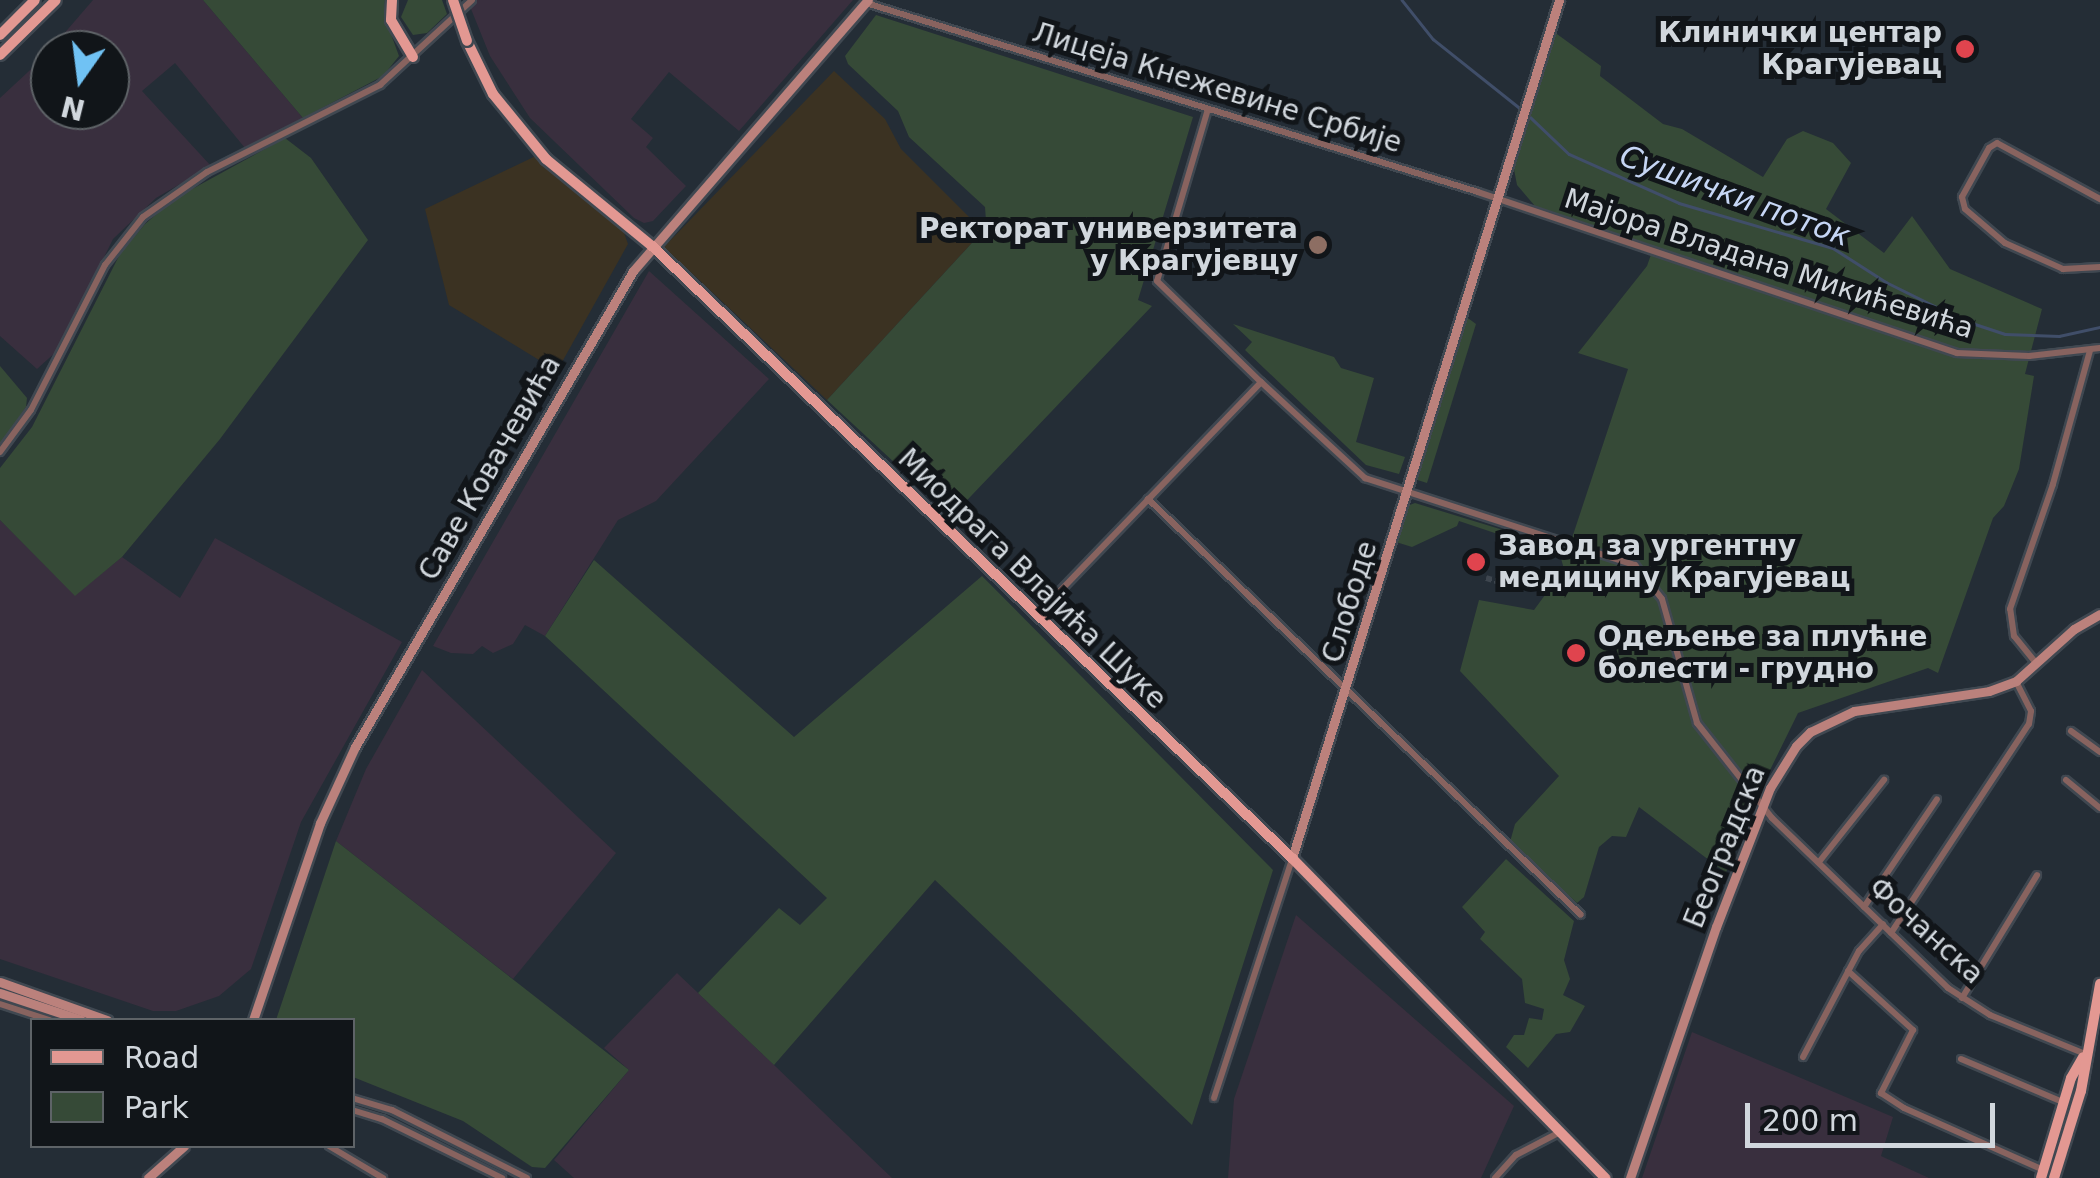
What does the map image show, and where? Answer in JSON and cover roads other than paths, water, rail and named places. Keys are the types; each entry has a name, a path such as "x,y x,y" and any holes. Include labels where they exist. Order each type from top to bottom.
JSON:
{"main road":[{"path":"0,35 36,0"},
{"path":"0,55 56,0"},
{"path":"392,0 391,20 413,57"},
{"name":"Миодрага Влајића Шуке","path":"453,0 493,94 526,137 581,192 652,246 1292,858 1605,1178"},
{"path":"2046,1175 2081,1090 2100,984"},
{"path":"2046,1175 2071,1078 2085,1054"}],"street":[{"path":"0,452 31,410 105,265 143,217 207,172 380,85 472,0"},
{"name":"Слободе","path":"1214,1098 1347,689 1560,0"},
{"name":"Лицеја Кнежевине Србије","path":"867,1 1497,199"},
{"name":"Саве Ковачевића","path":"254,1018 320,823 355,747 566,381 652,246 867,1"},
{"name":"Фочанска","path":"1208,109 1157,281 1358,474 1610,554 1644,572 1662,599 1698,723 1763,805 1962,998 2085,1054"},
{"path":"2100,199 1997,143 1989,148 1962,197 1965,210 2005,243 2063,269 2078,272 2100,267"},
{"name":"Мајора Владана Микићевића","path":"1497,199 1958,352 2028,356 2100,348"},
{"path":"2037,664 2014,636 2010,609 2053,484 2090,350"},
{"path":"1037,616 1261,382"},
{"path":"1148,500 1581,916"},
{"name":"Београдска","path":"1630,1178 1763,805 1779,767 1796,746 1834,718 1872,706 1988,690 2016,681 2074,629 2100,614"},
{"path":"1891,933 2029,724 2029,706 2016,681"},
{"path":"2071,731 2100,752"},
{"path":"1820,862 1884,780"},
{"path":"2066,780 2100,808"},
{"path":"1864,907 1937,800"},
{"path":"1962,998 2036,875"},
{"path":"1803,1057 1848,970 1882,924"},
{"path":"1848,970 1912,1030 1881,1093 1904,1108 2046,1175"},
{"path":"0,982 101,1018"},
{"path":"0,993 75,1018"},
{"path":"0,1004 43,1018"},
{"path":"2085,1054 2100,1061"},
{"path":"1961,1058 2064,1103"},
{"path":"355,1099 392,1110 527,1178"},
{"path":"355,1111 382,1119 502,1178"},
{"path":"1495,1178 1516,1154 1558,1132"},
{"path":"148,1178 182,1148"},
{"path":"332,1148 383,1178"}],"waterway":[{"name":"Сушички поток","path":"1402,0 1433,39 1521,109"},
{"name":"Сушички поток","path":"1527,114 1569,154 1679,203 1833,248 1886,282 1963,320 2005,334 2059,336 2100,327"}],"tunnel":[{"path":"1486,578 1502,583"}],"place":[{"name":"Клинички центар Крагујевац","path":"1965,49"},
{"name":"Ректорат универзитета у Крагујевцу","path":"1318,245"},
{"name":"Завод за ургентну медицину Крагујевац","path":"1476,562"},
{"name":"Одељење за плућне болести - грудно","path":"1576,653"}]}
